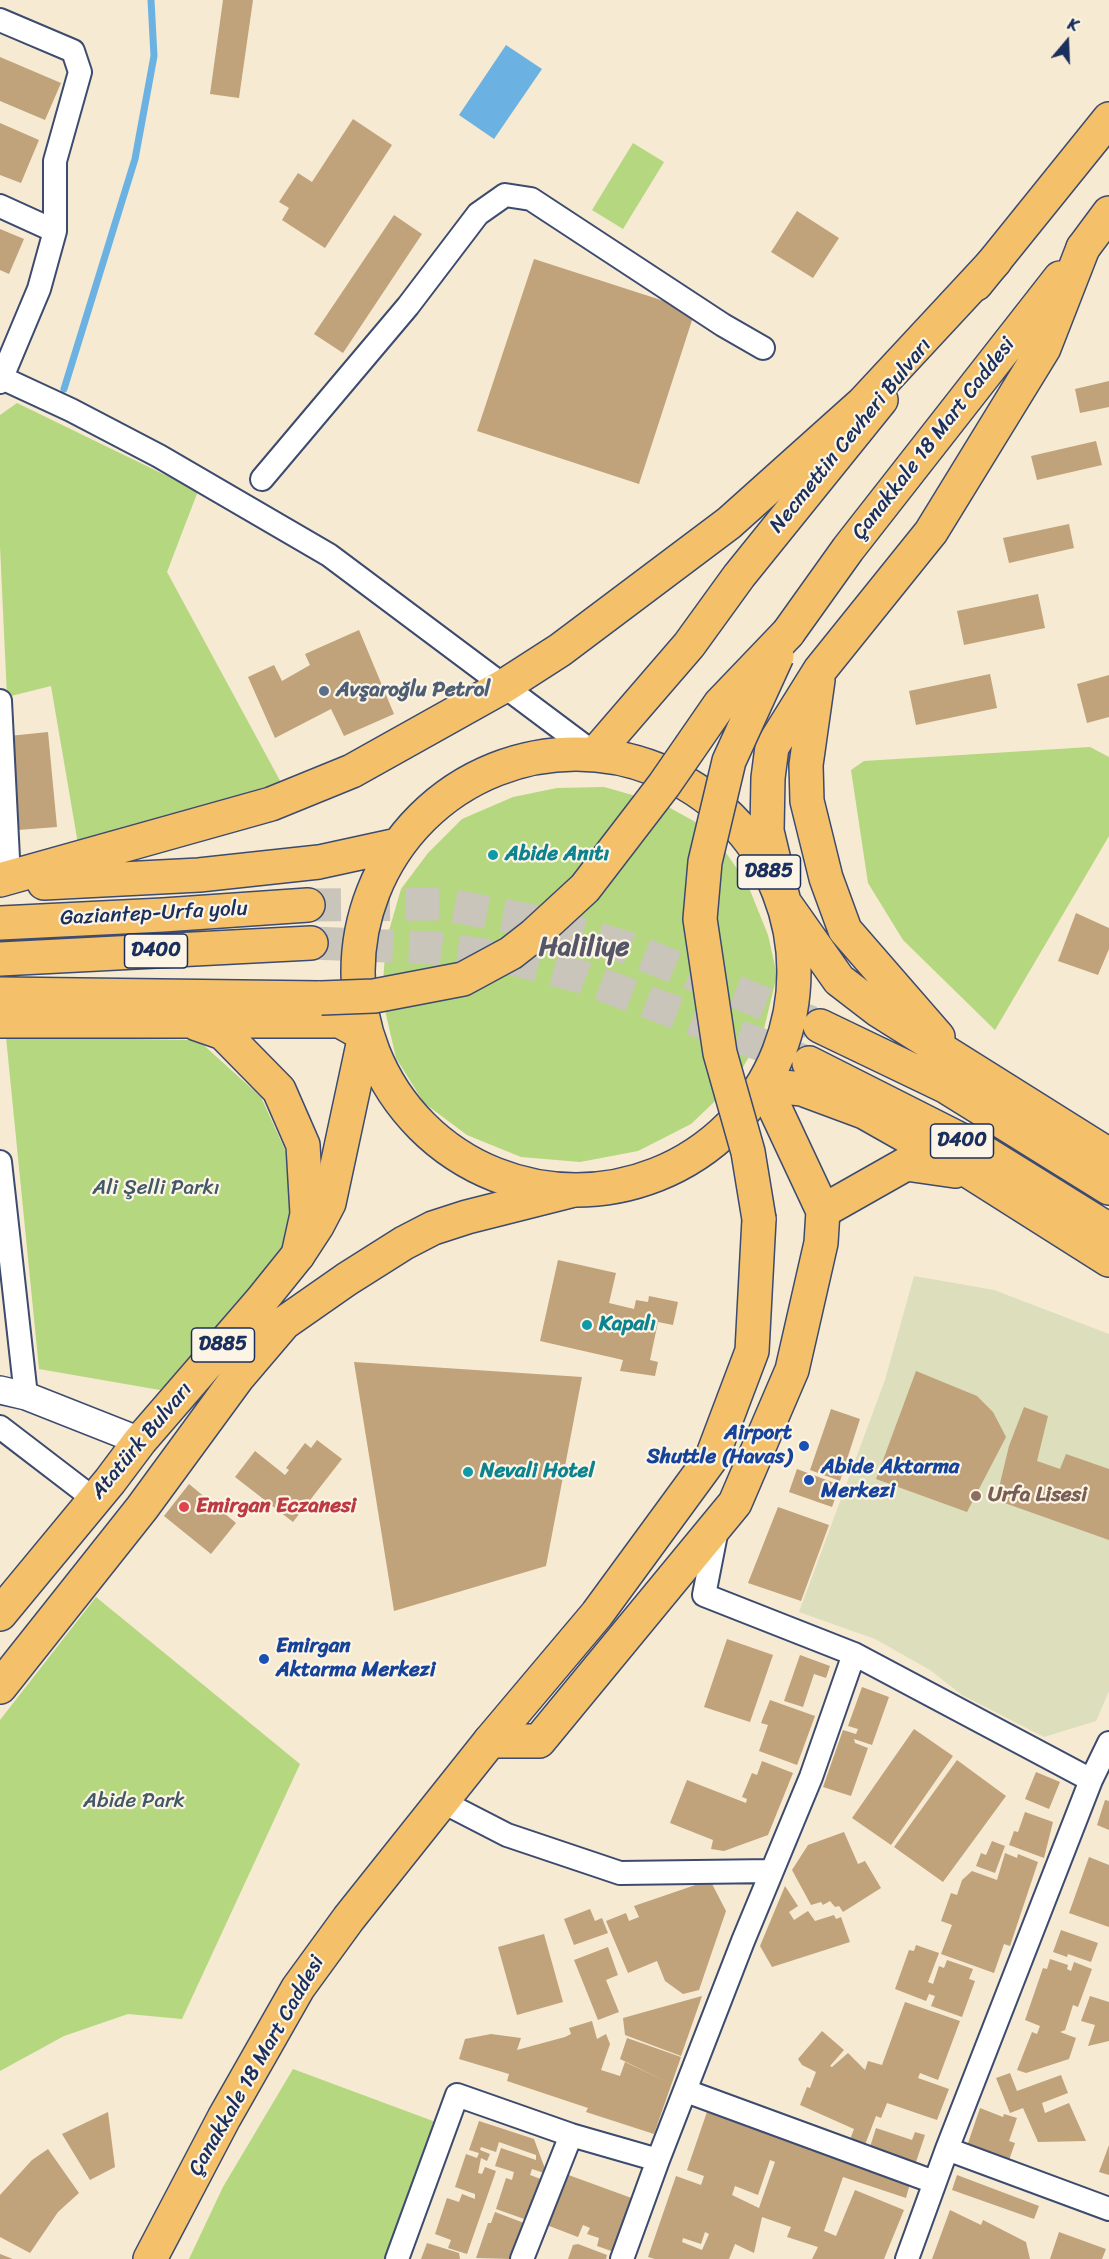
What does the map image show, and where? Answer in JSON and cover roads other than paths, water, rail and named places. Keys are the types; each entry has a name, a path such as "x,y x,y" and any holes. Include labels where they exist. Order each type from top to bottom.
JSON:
{"main road":[{"name":"Necmettin Cevheri Bulvarı","path":"595,754 682,653 759,550 1109,119"},
{"path":"1109,213 1083,248 1044,348 931,532 820,670 772,747 768,778 767,831 784,902 839,980 878,1010 1109,1155"},
{"name":"Çanakkale 18 Mart Caddesi","path":"150,2259 224,2118 298,1989 349,1918 441,1801 597,1614 712,1457 752,1351 759,1219 748,1152 720,1053 700,919 705,862 729,761 788,633 848,549 1083,248"},
{"path":"3,881 271,804 352,771 504,686 560,651 729,523 862,404 995,261"},
{"path":"0,994 321,998 374,996 463,979 511,952 534,935 585,888 664,785 720,704 788,633"},
{"path":"820,670 806,765 807,801 826,878 845,930 957,1059"},
{"name":"D885","path":"595,754 656,768 711,800 755,846 784,902 795,964 789,1027 764,1085 736,1121 702,1152 661,1174 616,1187 570,1191 523,1184 478,1168 437,1142 404,1108 381,1073 365,1035 356,969 367,904 397,845 450,792 519,760 595,754"},
{"path":"3,881 199,875 319,862 397,845"},
{"name":"Gaziantep-Urfa yolu","path":"0,923 308,905"},
{"name":"Gaziantep-Urfa yolu","path":"0,959 311,943"},
{"path":"0,1021 340,1021 365,1035"},
{"path":"186,1021 223,1033 279,1090 303,1145 307,1214 298,1255"},
{"name":"D400","path":"820,1026 945,1086 1109,1188"},
{"name":"Atatürk Bulvarı","path":"0,1614 140,1441 261,1301 318,1226 328,1203 365,1035"},
{"name":"D400","path":"809,1063 977,1148 1109,1230"},
{"path":"764,1085 802,1089 864,1112 970,1172 1109,1260"},
{"path":"490,1741 539,1741 735,1503 792,1370 821,1243 823,1210 764,1085"},
{"path":"823,1210 906,1164 970,1172"},
{"path":"0,1687 142,1508 238,1377 284,1323 346,1279 433,1228 570,1191"}],"street":[{"path":"0,20 73,51 80,72 56,161 55,231 39,289 1,380 71,410 159,456 329,555 595,754"},
{"path":"262,479 408,306 478,214 505,195 531,199 723,325 763,348"},
{"path":"0,206 55,231"},
{"path":"0,701 3,881"},
{"path":"0,1162 13,1393 140,1441"},
{"path":"0,1427 94,1499"},
{"path":"717,1524 704,1595 854,1654 1092,1780"},
{"path":"622,2259 658,2160 811,1777 854,1654"},
{"path":"907,2259 934,2182 1092,1780 1109,1743"},
{"path":"441,1801 507,1836 620,1873 772,1871"},
{"path":"686,2091 934,2182"},
{"path":"397,2259 458,2095 570,2135 658,2160"},
{"path":"522,2259 570,2135"},
{"path":"947,2149 1109,2209"}],"water":[{"path":"506,45 542,69 494,139 459,115"}],"waterway":[{"path":"64,389 135,159 154,56 151,0"}],"tunnel":[{"path":"308,905 443,904 539,922 628,948 820,1026"},
{"path":"311,943 434,948 513,959 582,977 809,1063"}],"place":[{"name":"Avşaroğlu Petrol","path":"324,691"},
{"name":"Abide Anıtı","path":"493,855"},
{"name":"Kapalı","path":"587,1325"},
{"name":"Airport Shuttle (Havas)","path":"804,1446"},
{"name":"Nevali Hotel","path":"468,1472"},
{"name":"Abide Aktarma Merkezi","path":"809,1480"},
{"name":"Urfa Lisesi","path":"976,1496"},
{"name":"Emirgan Eczanesi","path":"184,1507"},
{"name":"Emirgan Aktarma Merkezi","path":"264,1659"}],"district":[{"name":"Haliliye","path":"584,948"}],"park label":[{"name":"Ali Şelli Parkı","path":"156,1189"},
{"name":"Abide Park","path":"134,1802"}]}
